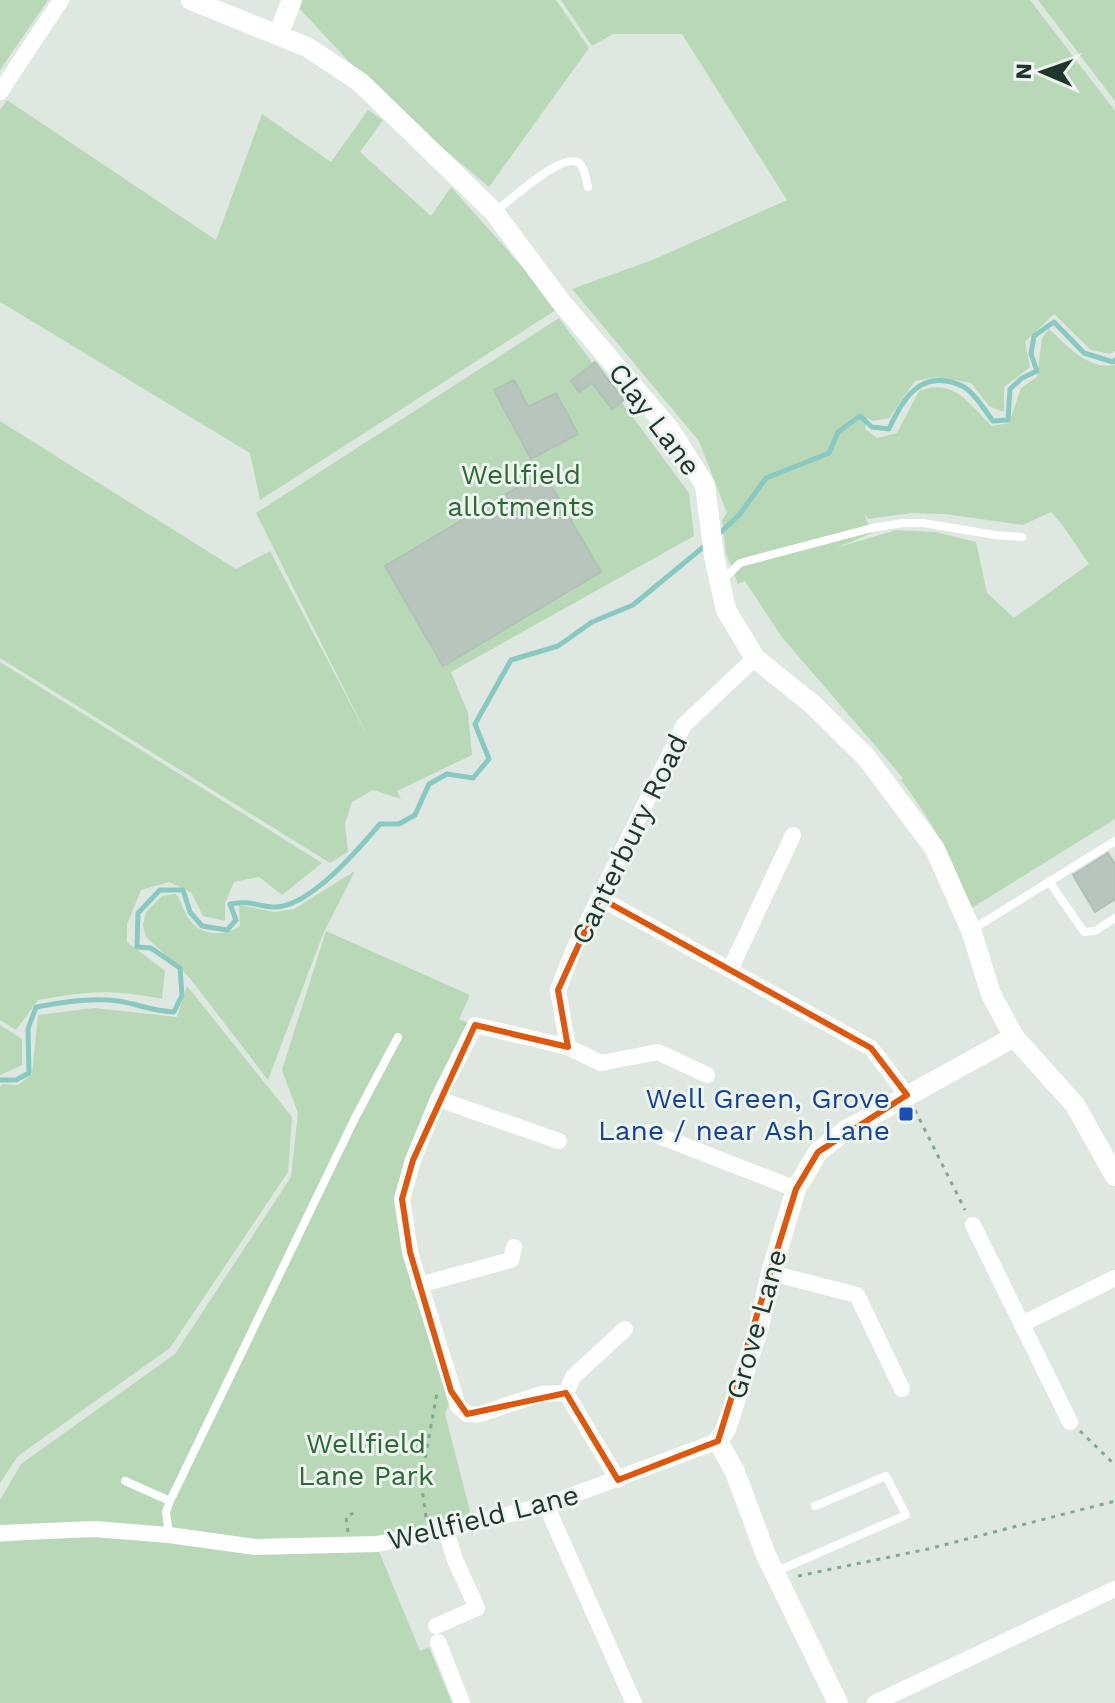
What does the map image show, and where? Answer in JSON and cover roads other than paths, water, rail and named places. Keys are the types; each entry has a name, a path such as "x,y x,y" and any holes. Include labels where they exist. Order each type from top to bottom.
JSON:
{"street":[{"path":"0,92 61,0"},
{"name":"Clay Lane","path":"191,0 278,35 333,62 360,82 494,212 561,302 670,430 705,485 714,556 726,610 755,658 812,704 866,757 935,849 971,930 991,994 1014,1037 1075,1105 1115,1176"},
{"path":"278,35 292,0"},
{"name":"Canterbury Road","path":"568,1047 558,990 574,949 684,725 755,658"},
{"path":"730,970 793,835"},
{"path":"600,898 871,1048 907,1095"},
{"path":"566,1393 541,1394 477,1415 467,1414 458,1406 451,1391 410,1252 402,1199 413,1160 438,1099 475,1025 568,1047 601,1063 658,1052 707,1075"},
{"name":"Grove Lane","path":"718,1441 726,1429 758,1330 796,1189 818,1152 846,1130 1014,1037"},
{"path":"438,1099 559,1141"},
{"path":"649,1132 796,1189"},
{"path":"973,1225 1024,1323 1070,1422"},
{"path":"419,1285 511,1260 514,1247"},
{"path":"771,1273 857,1295 902,1389"},
{"path":"1024,1323 1115,1278"},
{"path":"566,1393 573,1377 625,1329"},
{"path":"566,1393 618,1480"},
{"path":"718,1441 735,1472 777,1577 838,1703"},
{"name":"Wellfield Lane","path":"0,1533 94,1529 255,1547 377,1544 546,1505 718,1441"},
{"path":"546,1505 634,1703"},
{"path":"446,1530 455,1560 477,1608 437,1634 462,1703"},
{"path":"875,1703 1115,1589"}],"lane":[{"path":"494,212 550,169 569,160 577,161 583,168 588,187"},
{"path":"720,583 740,563 860,531 903,523 1022,537"},
{"path":"971,930 1115,841"},
{"path":"1049,881 1084,932 1095,931 1115,918"},
{"path":"169,1535 166,1512 170,1501 350,1128 398,1037"},
{"path":"777,1577 906,1515 886,1476 815,1506"},
{"path":"125,1481 170,1501"}],"waterway":[{"path":"718,535 740,514 766,478 829,453 838,432 860,416 872,427 889,429 909,395 927,383 938,380 964,387 993,421 1008,420 1010,389 1022,378 1037,371 1031,354 1034,336 1054,322 1084,353 1115,360"},
{"path":"0,1080 16,1080 29,1073 28,1029 36,1007 108,1000 174,1012 182,995 180,968 151,948 137,947 138,913 160,890 183,890 190,912 202,926 227,930 236,920 230,904 273,907 302,898 332,875 380,824 399,824 415,815 429,784 447,774 473,778 489,759 475,724 511,660 558,646 592,622 633,605 707,544"}],"place":[{"name":"Well Green, Grove Lane / near Ash Lane","path":"906,1114"}],"park label":[{"name":"Wellfield allotments","path":"521,490"},
{"name":"Wellfield Lane Park","path":"366,1459"}]}
